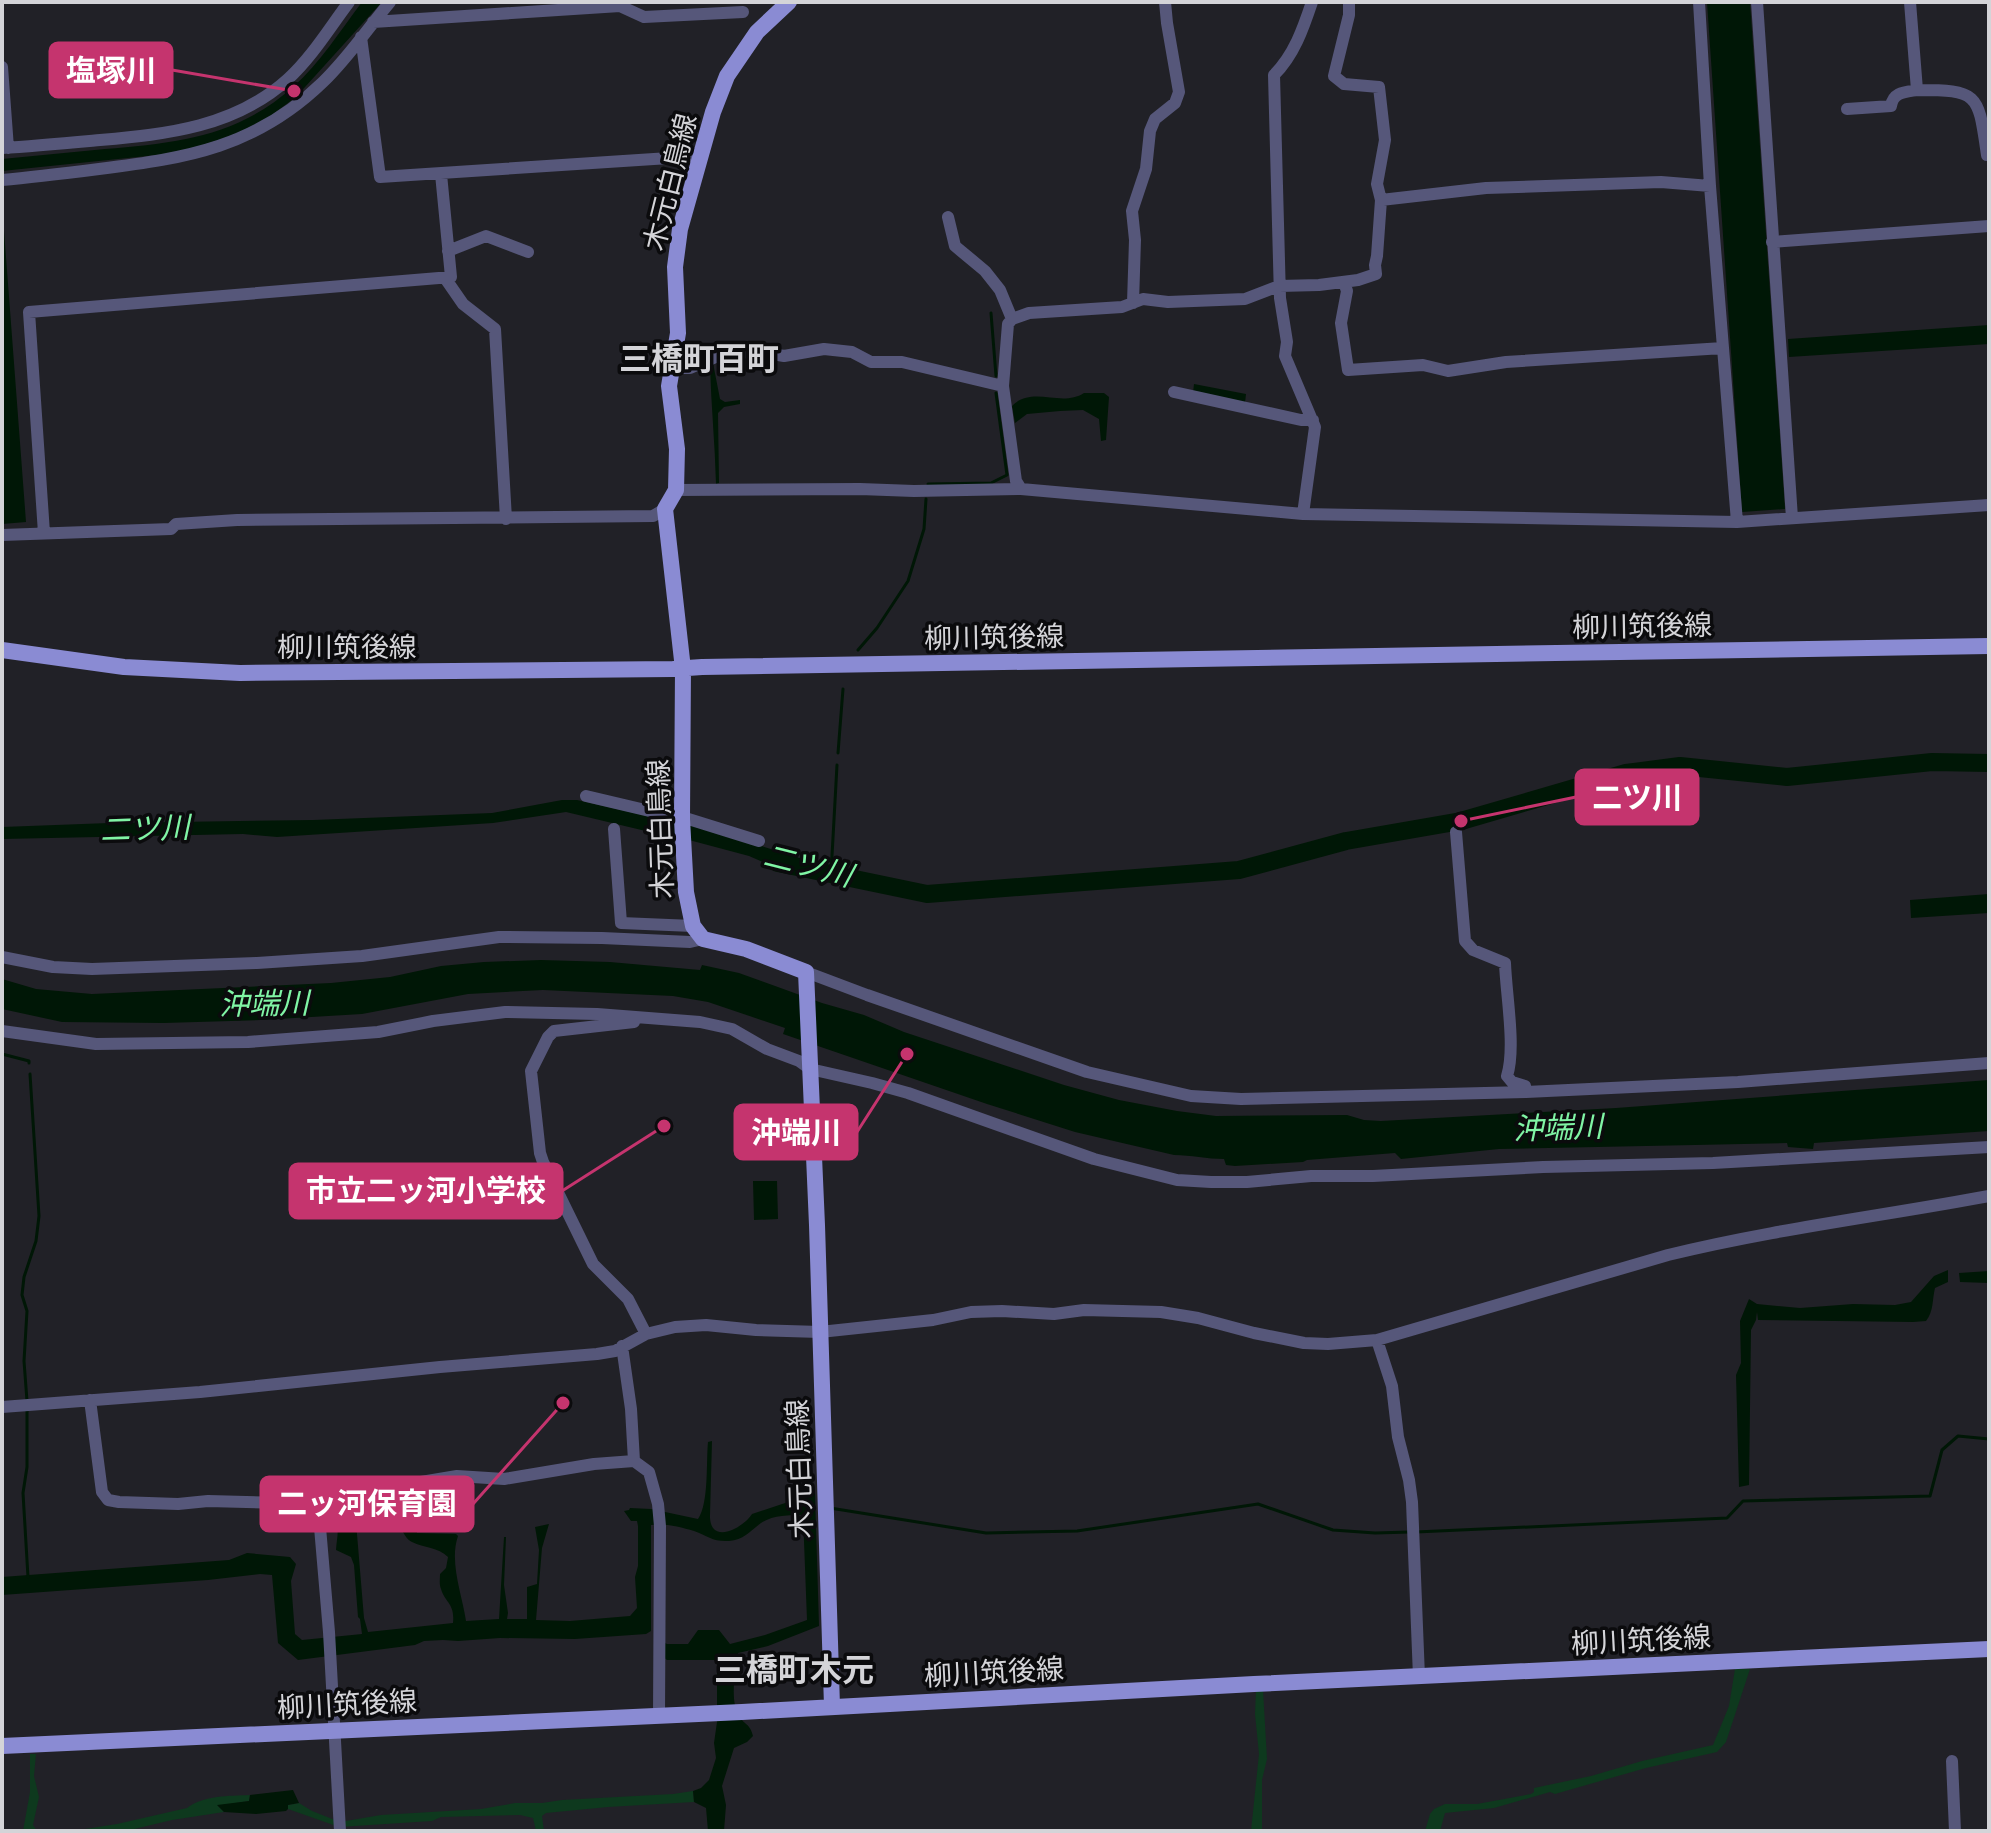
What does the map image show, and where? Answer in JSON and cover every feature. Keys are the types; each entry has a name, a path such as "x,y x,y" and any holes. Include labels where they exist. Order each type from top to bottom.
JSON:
{"main road":[{"name":"木元白鳥線","path":"698,932 686,892 682,818 683,669 665,509 676,490 677,449 669,386 678,321 675,267 680,229 713,112 727,76 757,32 789,2"},
{"name":"柳川筑後線","path":"2,650 124,667 240,673 683,669 1989,646"},
{"path":"698,932 746,949 806,977"},
{"name":"木元白鳥線","path":"806,977 832,1706"},
{"name":"柳川筑後線","path":"2,1746 1989,1649"}],"street":[{"path":"2,67 5,148 158,135 191,129 230,115 261,99 288,79 349,2"},
{"path":"2,180 176,158 239,140 269,125 324,82 390,2"},
{"path":"1133,303 1135,240 1132,211 1146,169 1150,131 1155,119 1175,103 1179,92 1165,2"},
{"path":"1303,514 1315,427 1285,356 1287,342 1279,286 1274,75 1292,52 1312,2"},
{"path":"1021,489 1016,481 1003,386 1008,324 1012,319 1029,313 1122,307 1143,299 1168,302 1245,299 1279,286 1344,282 1376,274 1381,200 1377,184 1385,140 1379,87 1344,84 1334,76 1349,15 1349,2"},
{"path":"1699,2 1710,186 1737,522"},
{"path":"1757,2 1792,518"},
{"path":"1910,2 1917,90"},
{"path":"373,22 620,6 644,17 743,7 746,20 757,32"},
{"path":"361,37 380,177 700,156"},
{"path":"1847,109 1891,106 1898,94 1917,90 1952,90 1966,94 1977,104 1989,155"},
{"path":"44,533 29,312 451,277 441,174"},
{"path":"1381,200 1486,188 1661,182 1710,186"},
{"path":"948,217 955,246 985,271 1000,290 1012,319"},
{"path":"1772,242 1989,226"},
{"path":"448,251 486,236 528,252"},
{"path":"445,278 463,304 495,329 506,519"},
{"path":"1344,282 1347,291 1341,323 1348,370 1423,365 1448,371 1506,362 1723,348"},
{"path":"673,368 690,368 718,356 755,351 784,356 824,349 852,352 871,362 902,362 1003,386"},
{"path":"1174,392 1313,420"},
{"path":"676,490 1021,489 1303,514 1737,522 1989,505"},
{"path":"2,535 171,529 176,524 237,520 653,516 665,509"},
{"path":"586,796 682,818 759,841"},
{"path":"614,829 621,923 698,932"},
{"path":"1456,832 1465,941 1473,950 1505,963 1510,1045 1507,1076 1512,1082 1525,1086 1526,1092"},
{"path":"2,957 53,967 92,969 362,956 499,937 678,942 698,932"},
{"path":"806,977 867,995 1087,1072 1191,1096 1241,1099 1526,1092 1738,1082 1989,1063"},
{"path":"2,1031 96,1044 217,1042 378,1032 505,1012 597,1014 700,1022 732,1029 767,1049 799,1061 908,1093 1094,1159 1177,1180 1211,1182 1543,1167 1713,1163 1989,1147"},
{"path":"644,1335 628,1299 593,1264 543,1162 531,1071 554,1031 661,1019"},
{"path":"2,1407 200,1392 597,1354 615,1351 644,1335 675,1327 706,1325 820,1332 933,1320 971,1312 1054,1314 1084,1310 1135,1310 1198,1318 1304,1343 1377,1340 1713,1244 1989,1196"},
{"path":"1377,1340 1392,1386 1398,1437 1412,1502 1419,1677"},
{"path":"626,1344 634,1461"},
{"path":"90,1400 102,1492 108,1500 119,1502 318,1504 331,1497 457,1476 504,1479 594,1464 634,1461 649,1472 658,1504 659,1715"},
{"path":"318,1504 331,1658 340,1826"},
{"path":"1952,1761 1955,1831"}],"green space":[{"path":"1735,1669 1750,1669 1726,1742 1717,1752 1494,1808 1445,1813 1440,1831 1425,1831 1430,1814 1445,1804 1477,1804 1531,1794 1534,1788 1713,1745 1729,1706"},
{"path":"1263,1690 1267,1759 1262,1780 1262,1831 1251,1831 1259,1754 1256,1691"},
{"path":"30,1754 36,1754 34,1776 39,1797 33,1825 37,1831 23,1831 30,1792"},
{"path":"693,1791 694,1802 546,1813 542,1816 544,1831 536,1831 533,1818 520,1815 441,1817 432,1821 339,1827 288,1809 288,1805 299,1803 340,1822 381,1815 481,1809 515,1803"},
{"path":"250,1795 249,1801 218,1806 224,1812 126,1831 72,1831 187,1808 209,1798"}],"water":[{"path":"362,2 382,2 296,97 269,117 232,136 176,153 2,171 2,159 181,140 228,127 250,117 272,104 303,78"},
{"path":"1707,2 1750,2 1785,509 1742,512"},
{"path":"2,204 26,522 2,524"},
{"path":"1989,325 1989,344 1789,357 1788,339"},
{"path":"713,363 720,399 725,402 740,400 740,404 724,407 718,413 719,483 716,484 710,365"},
{"path":"1194,384 1246,394 1245,403 1193,393"},
{"path":"1084,393 1104,393 1109,397 1106,440 1101,441 1099,419 1083,410 1027,414 1015,423 1012,406 1020,400 1029,397 1066,398"},
{"path":"577,800 674,822 675,838 566,812 493,823 277,837 243,834 2,839 2,827 492,813"},
{"path":"688,823 803,859 801,873 689,840"},
{"path":"1989,894 1989,913 1911,918 1910,900"},
{"name":"沖端川","path":"541,960 700,970 702,965 739,973 1064,1085 1119,1100 1216,1116 1347,1115 1381,1121 1616,1108 1989,1080 1989,1131 1814,1143 1813,1149 1788,1147 1787,1143 1499,1149 1401,1159 1395,1153 1235,1166 1226,1165 1224,1159 1174,1155 1075,1132 783,1034 785,1028 708,1002 673,996 543,990 468,994 362,1014 164,1023 62,1022 2,1009 2,979 36,989 92,994 331,983 390,977 441,966"},
{"path":"753,1181 777,1181 778,1219 754,1220"},
{"path":"1948,1270 1948,1282 1935,1288 1932,1309 1926,1321 1758,1320 1757,1312 1751,1330 1749,1485 1739,1487 1736,1375 1741,1363 1740,1321 1749,1299 1757,1304 1800,1308 1895,1305 1911,1302 1934,1276"},
{"path":"1989,1271 1989,1283 1960,1282 1959,1273"},
{"path":"712,1441 710,1518 717,1531 728,1531 740,1526 752,1514 815,1493 819,1626 768,1646 738,1653 734,1702 739,1716 753,1736 734,1748 722,1786 726,1805 724,1831 708,1831 706,1808 694,1802 693,1791 709,1780 716,1758 717,1662 667,1660 661,1655 663,1642 688,1644 698,1630 719,1630 730,1644 807,1620 803,1515 771,1518 743,1537 729,1541 715,1540 678,1527 651,1525 651,1631 646,1634 575,1639 424,1641 415,1645 298,1660 278,1643 272,1575 2,1595 2,1577 229,1560 247,1553 290,1557 296,1564 291,1581 295,1634 302,1640 362,1634 354,1565 351,1557 336,1550 337,1526 328,1515 329,1503 350,1497 355,1510 364,1618 368,1632 453,1623 453,1611 440,1583 440,1574 446,1568 448,1557 408,1539 397,1519 388,1490 414,1488 421,1503 415,1508 417,1533 458,1536 456,1567 466,1621 499,1619 504,1537 507,1619 527,1619 527,1587 537,1584 539,1550 535,1527 549,1524 542,1548 536,1620 570,1621 630,1616 637,1608 638,1526 637,1521 631,1521 624,1511 630,1508 651,1509 698,1519 705,1493 708,1442"},
{"path":"293,1790 299,1803 288,1805 286,1811 256,1814 224,1812 217,1805 249,1801 250,1795"}],"waterway":[{"path":"991,313 996,376"},
{"path":"928,484 991,483 1007,475 996,393"},
{"path":"858,650 877,628 908,581 924,529 926,499"},
{"path":"838,753 843,689"},
{"name":"二ツ川","path":"778,863 927,894 1239,870 1346,841 1461,821 1626,773 1680,766 1787,777 1932,762 1989,763"},
{"path":"831,874 837,765"},
{"path":"2,1054 29,1063"},
{"path":"27,1401 24,1361 27,1311 22,1295 39,1216 30,1074"},
{"path":"27,1409 27,1467 23,1493 28,1577"},
{"path":"1416,1532 1727,1518 1743,1501 1930,1496 1942,1450 1958,1436 1989,1439"},
{"path":"830,1508 986,1533 1077,1531 1258,1504 1333,1530 1410,1532"}],"place":[{"name":"塩塚川","path":"294,91"},
{"name":"二ツ川","path":"1461,821"},
{"name":"沖端川","path":"907,1054"},
{"name":"市立二ッ河小学校","path":"664,1126"},
{"name":"二ッ河保育園","path":"563,1403"}],"district":[{"name":"三橋町百町","path":"699,359"},
{"name":"三橋町木元","path":"794,1670"}]}
